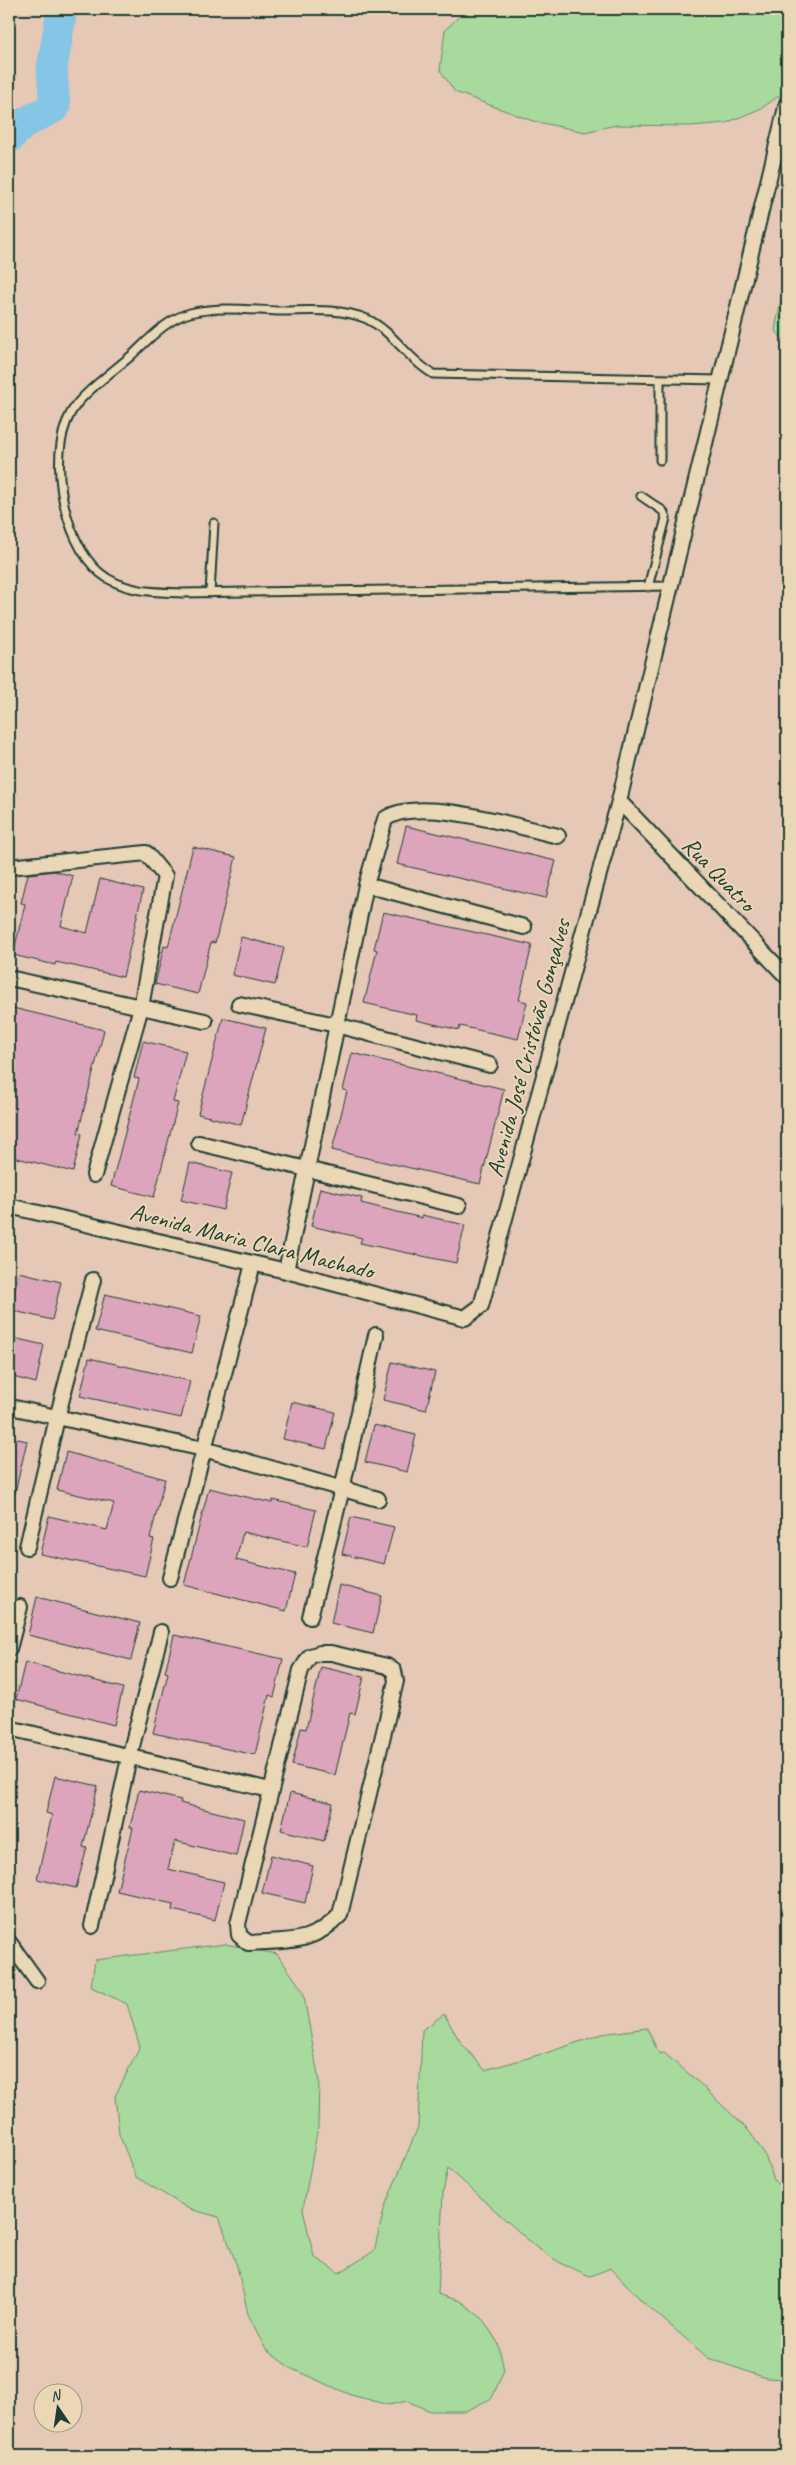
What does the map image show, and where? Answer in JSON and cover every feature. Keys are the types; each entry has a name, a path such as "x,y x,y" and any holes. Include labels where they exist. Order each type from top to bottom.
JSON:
{"street":[{"name":"Avenida José Cristóvão Gonçalves","path":"481,1306 618,801 787,104"},
{"name":"Rua Quatro","path":"618,801 787,977"},
{"path":"286,1271 366,885 385,819 394,812 439,810 558,836"},
{"path":"9,868 146,853 165,876 141,1007 94,1175"},
{"path":"366,885 524,927"},
{"path":"9,978 204,1022"},
{"path":"239,1004 336,1025 490,1065"},
{"path":"199,1143 459,1206"},
{"name":"Avenida Maria Clara Machado","path":"9,1206 286,1271 466,1318 481,1306"},
{"path":"170,1578 253,1264"},
{"path":"27,1547 57,1418 93,1280"},
{"path":"310,1617 342,1489 376,1335"},
{"path":"15,1408 204,1449 378,1499"},
{"path":"9,1649 20,1607"},
{"path":"92,1926 128,1758 161,1632"},
{"path":"331,1653 387,1666 394,1671 396,1681 340,1915 328,1928 309,1938 248,1943 239,1935 238,1924 270,1790 301,1670 310,1656 331,1653"},
{"path":"9,1728 128,1758 270,1790"},
{"path":"9,1942 37,1981"}],"lane":[{"path":"670,586 210,593 150,592 125,587 100,574 82,554 71,530 62,496 60,457 64,428 76,405 164,326 189,313 213,309 344,312 366,319 388,332 418,365 433,374 720,380"},
{"path":"660,379 660,460"},
{"path":"641,496 664,512 666,518 648,587"},
{"path":"210,593 214,523"}],"green space":[{"path":"467,9 787,9 787,90 762,108 726,123 691,126 616,125 585,132 533,121 455,92 440,70 445,30"},
{"path":"787,270 787,344 775,330"},
{"path":"225,1944 277,1954 303,1991 319,2081 318,2127 303,2209 314,2257 339,2273 374,2251 385,2206 418,2127 422,2030 444,2014 461,2043 485,2070 549,2052 602,2034 647,2028 659,2054 664,2053 695,2079 749,2131 764,2153 774,2180 787,2195 787,2379 766,2378 708,2358 642,2301 611,2268 590,2276 562,2264 537,2248 448,2168 443,2193 438,2294 460,2301 482,2318 498,2343 504,2370 492,2398 466,2411 430,2411 407,2401 389,2405 351,2395 292,2369 266,2350 248,2314 237,2266 219,2217 189,2209 136,2177 119,2134 115,2096 140,2047 127,2004 91,1987 95,1960"}],"building":[{"path":"406,826 556,861 546,898 397,864"},
{"path":"193,847 236,857 215,943 211,942 198,994 155,984 164,946 168,947"},
{"path":"54,871 73,876 61,926 87,933 100,879 143,890 123,977 56,962 55,965 13,955 25,904 21,903 28,874"},
{"path":"383,912 532,945 519,1000 527,1002 518,1039 460,1026 459,1030 416,1020 417,1015 364,1003 377,950 374,949"},
{"path":"241,937 284,948 275,985 232,975"},
{"path":"9,1007 104,1030 78,1133 82,1134 73,1172 9,1156"},
{"path":"223,1018 266,1028 241,1125 198,1114"},
{"path":"143,1041 186,1051 173,1102 178,1103 154,1197 111,1186 139,1079 134,1078"},
{"path":"352,1053 504,1089 480,1184 332,1150 347,1091 343,1090"},
{"path":"190,1163 232,1173 223,1210 181,1200"},
{"path":"320,1188 362,1198 361,1203 422,1218 422,1215 465,1225 456,1263 360,1243 362,1238 311,1226"},
{"path":"19,1272 61,1282 52,1320 10,1310"},
{"path":"105,1294 201,1316 192,1353 95,1331"},
{"path":"9,1337 44,1345 36,1383 9,1376"},
{"path":"89,1358 190,1381 181,1418 80,1396"},
{"path":"392,1362 435,1372 426,1410 383,1400"},
{"path":"292,1402 335,1412 326,1449 283,1439"},
{"path":"374,1425 416,1435 407,1472 365,1462"},
{"path":"9,1437 27,1441 14,1497 9,1496"},
{"path":"66,1452 165,1479 150,1538 154,1539 145,1576 40,1554 49,1516 107,1530 114,1503 57,1490"},
{"path":"209,1488 272,1503 273,1500 316,1510 307,1547 243,1532 236,1560 295,1574 286,1611 184,1585"},
{"path":"351,1517 394,1527 384,1564 342,1554"},
{"path":"339,1585 382,1596 373,1633 331,1623"},
{"path":"37,1597 140,1623 131,1660 28,1635"},
{"path":"174,1635 283,1659 274,1697 269,1695 255,1755 153,1733 168,1673 165,1672"},
{"path":"25,1662 123,1688 114,1725 16,1699"},
{"path":"321,1667 364,1677 355,1714 350,1713 335,1775 292,1765 301,1728 306,1729"},
{"path":"55,1776 98,1786 83,1847 87,1848 76,1888 37,1879 52,1815 46,1813"},
{"path":"139,1790 181,1800 180,1803 244,1819 236,1856 175,1841 168,1869 224,1882 215,1920 172,1910 173,1904 117,1891 133,1828 130,1827"},
{"path":"290,1793 333,1803 324,1841 281,1830"},
{"path":"271,1855 313,1866 305,1903 262,1893"}],"waterway":[{"path":"9,138 24,123 55,107 52,69 62,9"}]}
